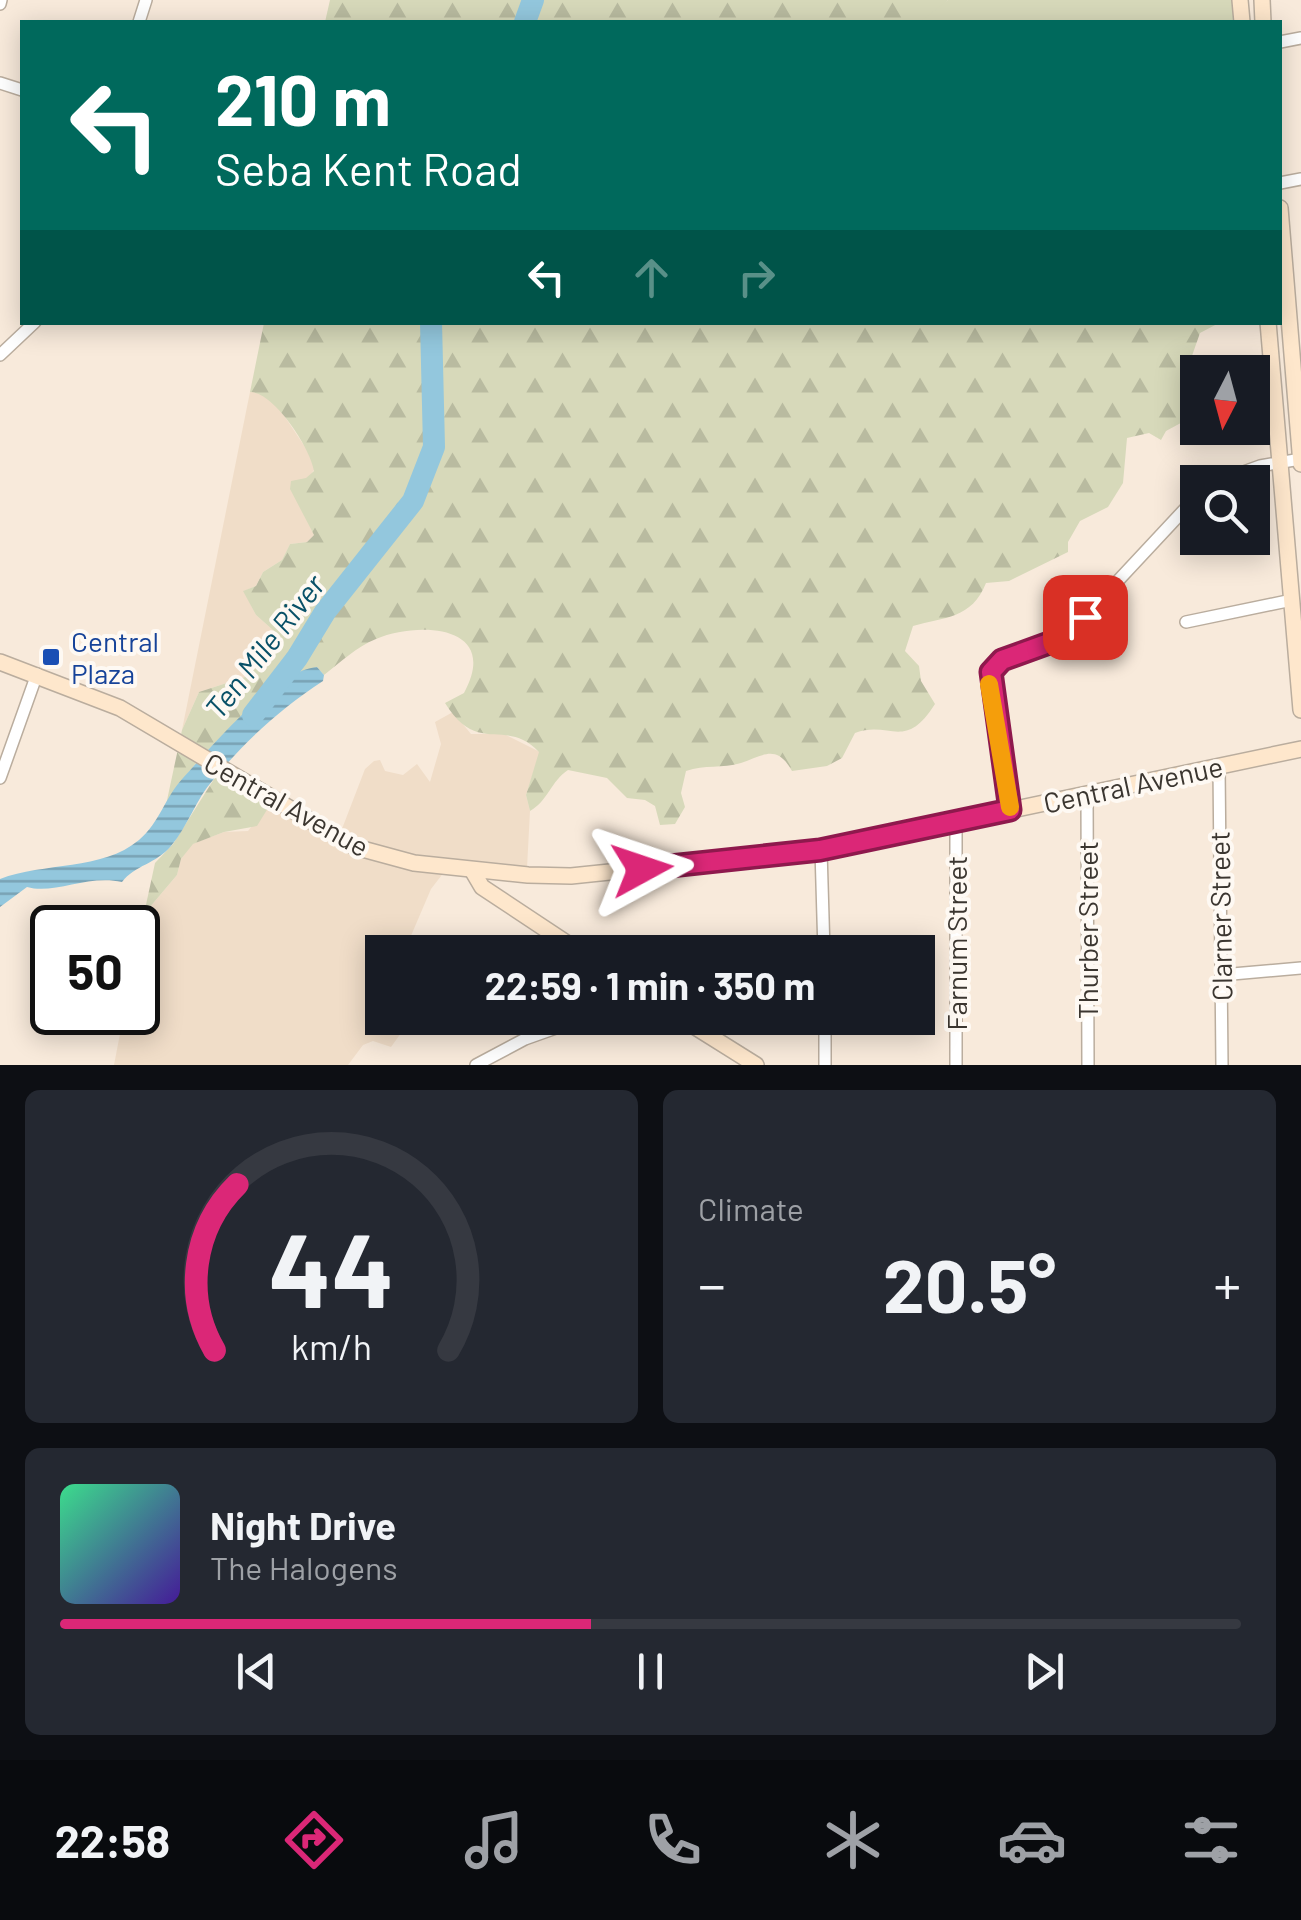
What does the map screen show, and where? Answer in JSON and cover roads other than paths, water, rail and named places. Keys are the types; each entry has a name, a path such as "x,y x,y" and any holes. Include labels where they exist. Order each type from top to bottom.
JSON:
{"main road":[{"path":"1282,223 1295,320 1301,461"},
{"path":"1268,325 1301,710"},
{"name":"Central Avenue","path":"0,662 106,701 355,846 414,863 472,870 571,876 820,850 1301,748"},
{"path":"472,870 482,887 554,935"},
{"path":"708,1035 756,1065"}],"street":[{"path":"0,355 32,325"},
{"path":"1270,465 1301,461"},
{"path":"1010,810 989,683 994,666 1051,644 1072,630 1180,514"},
{"path":"1186,622 1292,600"},
{"path":"0,778 38,674"},
{"name":"Clarner Street","path":"1218,766 1222,1065"},
{"name":"Thurber Street","path":"1086,794 1088,1065"},
{"name":"Farnum Street","path":"956,821 956,1065"},
{"path":"820,850 823,935"},
{"path":"1221,975 1301,968"},
{"path":"476,1065 545,1035"},
{"path":"825,1035 825,1065"}],"water":[{"path":"317,667 324,675 323,681 278,714 238,752 207,787 177,838 159,857 122,882 27,887 0,907 0,879 108,857 139,840 177,785 245,712 283,681"}],"waterway":[{"name":"Ten Mile River","path":"526,20 533,0"},
{"name":"Ten Mile River","path":"253,715 297,658 325,612 413,501 434,447 431,325"}],"place":[{"name":"Central Plaza","path":"51,657"}]}
